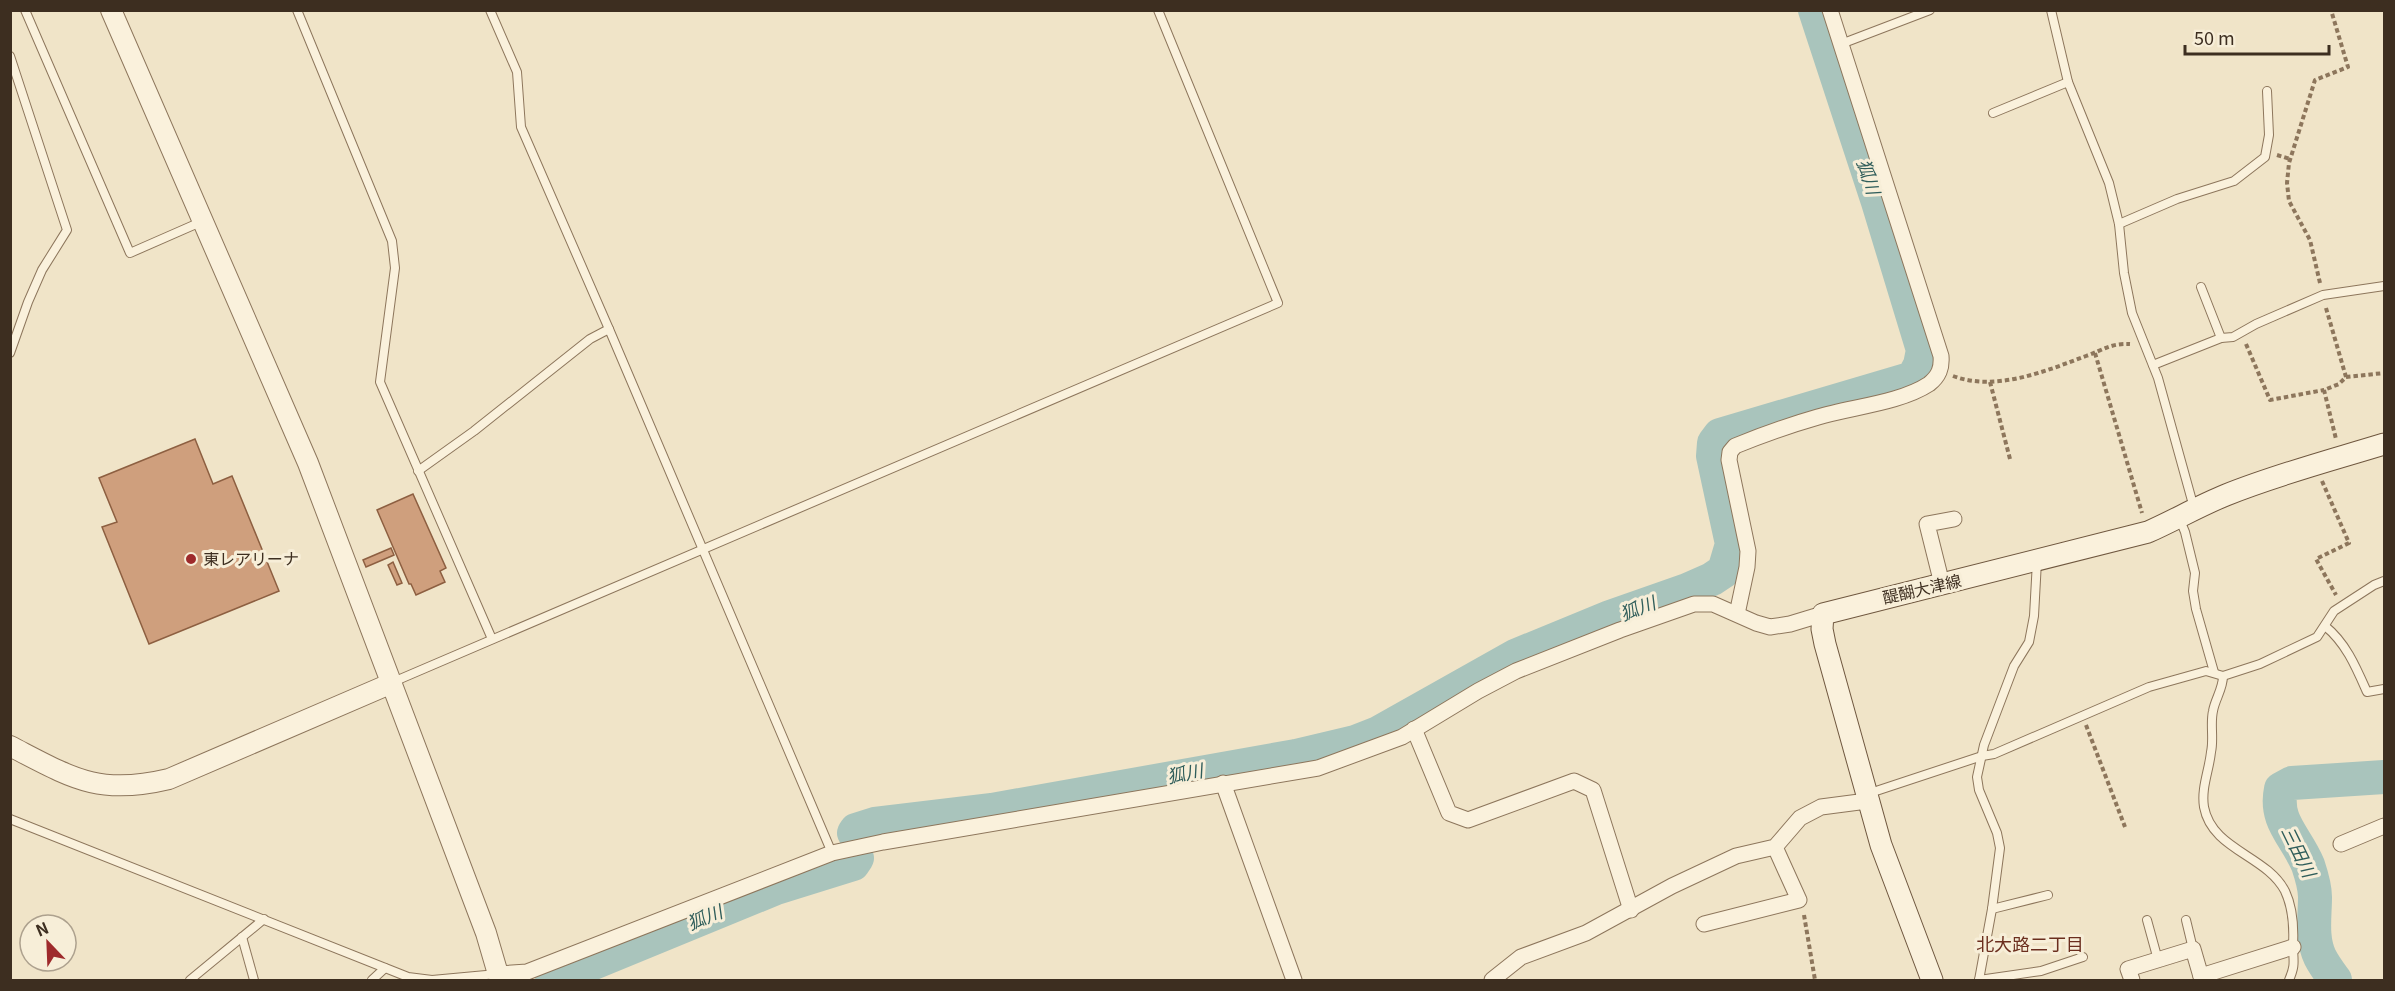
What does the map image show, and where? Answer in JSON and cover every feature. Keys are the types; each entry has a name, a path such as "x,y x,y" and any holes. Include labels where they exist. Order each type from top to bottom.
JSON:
{"main road":[{"name":"醍醐大津線","path":"1823,614 2148,532 2229,494 2385,444"},
{"path":"1823,614 1822,629 1825,644 1866,798 1881,845 1932,981"}],"street":[{"path":"111,10 308,463 486,933 499,977 538,968 832,853 895,840 1318,768 1402,737 1516,671 1694,604 1713,604 1770,627 1790,624 1823,614"},
{"path":"1737,614 1748,551 1729,460 1730,452 1735,446 1818,417 1899,396 1928,384 1942,368 1941,356 1830,10"},
{"path":"1941,584 1927,524 1954,519"},
{"path":"10,746 71,777 96,784 123,787 146,785 169,779 392,683"},
{"path":"1414,729 1449,813 1468,819 1574,781 1593,790 1631,910"},
{"path":"1223,783 1294,981"},
{"path":"1492,981 1521,957 1586,933 1672,886 1736,856 1775,847 1800,818 1821,807 1866,798"},
{"path":"2341,844 2385,826"},
{"path":"1704,924 1799,900 1775,847"},
{"path":"2132,981 2128,969 2193,949 2202,978 2293,947"}],"lane":[{"path":"26,10 130,253 204,220"},
{"path":"297,10 392,241 395,268 380,382 492,639"},
{"path":"490,10 517,72 521,127 832,853"},
{"path":"392,683 1278,303 1158,10"},
{"path":"1841,44 1930,10"},
{"path":"2051,10 2068,82 2109,183 2119,224 2124,273 2130,303 2153,365 2187,513 2185,532 2195,573 2193,591 2196,609 2214,672"},
{"path":"10,56 67,230 42,270 10,353"},
{"path":"1993,113 2068,82"},
{"path":"2119,224 2177,199 2234,181 2265,157 2269,135 2267,91"},
{"path":"2153,365 2221,338 2233,337 2256,324 2323,296 2385,286"},
{"path":"2201,288 2221,338"},
{"path":"418,471 474,431 590,339 609,329"},
{"path":"2037,561 2034,616 2029,642 2014,666 1984,745 1977,777 1979,790 1997,833 2000,848 1979,980 2041,971 2083,957"},
{"path":"1866,798 1982,756 1994,754 2149,687 2206,671 2223,676 2260,664 2318,637 2334,611 2385,580"},
{"path":"2325,626 2334,633 2354,661 2367,692 2385,689"},
{"path":"2223,676 2223,684 2212,712 2212,751 2204,788 2205,808 2217,835 2271,874 2284,891 2295,932 2293,947 2295,968 2289,981"},
{"path":"10,819 264,919 407,979 499,977"},
{"path":"1992,909 2048,895"},
{"path":"190,981 264,919"},
{"path":"2147,920 2158,960"},
{"path":"2186,920 2193,949"},
{"path":"242,937 254,981"},
{"path":"372,981 385,968"}],"path":[{"path":"2331,10 2348,67 2315,80 2289,164 2287,183 2289,201 2310,240 2346,377"},
{"path":"2241,333 2270,400 2324,390 2339,384 2346,377 2385,373"},
{"path":"1942,368 1955,377 1989,382 2040,374 2116,343 2146,345"},
{"path":"2095,353 2148,532"},
{"path":"1989,382 2010,459"},
{"path":"2324,390 2340,458"},
{"path":"2315,465 2349,543 2316,559 2342,606"},
{"path":"2082,716 2125,827"},
{"path":"1799,900 1804,914 1815,981"}],"building":[{"name":"東レアリーナ","path":"195,439 213,484 232,476 279,591 149,644 102,527 117,522 99,478"},
{"path":"413,494 446,568 440,571 445,582 416,595 377,510"},
{"path":"391,548 394,555 366,567 363,560"},
{"path":"393,562 402,583 397,585 388,565"}],"waterway":[{"name":"狐川","path":"854,833 856,830 875,824 992,810 1296,756 1355,742 1378,733 1515,656 1610,617 1687,590 1724,571 1732,544 1713,456 1714,443 1720,435 1913,378 1920,365 1923,350 1878,202 1815,10"},
{"name":"三田川","path":"2335,980 2317,950 2314,935 2313,881 2308,865 2283,820 2281,789 2292,783 2384,777"},
{"name":"狐川","path":"552,980 776,888 853,864 857,858"}],"place":[{"name":"東レアリーナ","path":"191,559"}],"district":[{"name":"北大路二丁目","path":"2030,945"}]}
